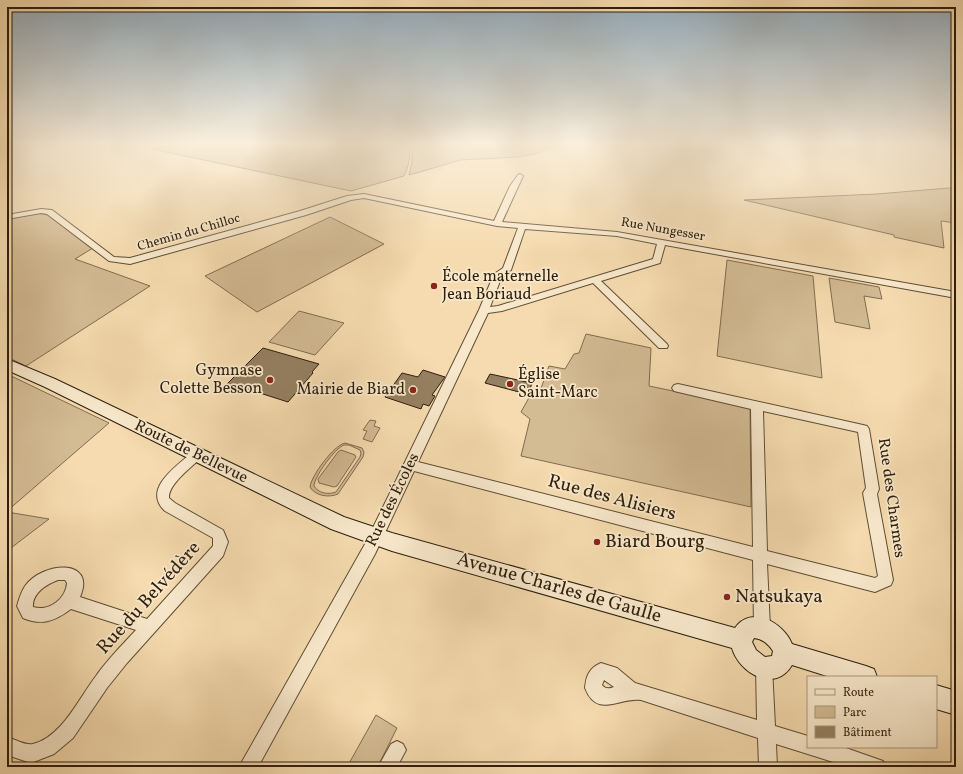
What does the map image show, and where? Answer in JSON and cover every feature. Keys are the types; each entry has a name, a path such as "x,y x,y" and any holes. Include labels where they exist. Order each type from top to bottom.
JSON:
{"street":[{"path":"497,224 518,180"},
{"name":"Rue Nungesser","path":"364,196 497,224 617,234 956,295"},
{"name":"Chemin du Chilloc","path":"7,217 41,211 49,212 112,259 130,261 303,213 350,198 364,196"},
{"name":"Rue des Écoles","path":"248,767 376,536 484,310 498,274 507,270 522,227"},
{"path":"484,310 499,309 596,281 657,261 661,243"},
{"path":"596,281 663,346"},
{"name":"Route de Bellevue","path":"7,364 198,454 338,523 376,536"},
{"path":"678,388 757,406 759,556 762,628"},
{"name":"Rue des Charmes","path":"757,406 863,429 873,489 870,493 886,580 874,586 759,556"},
{"name":"Rue du Belvédère","path":"7,746 31,754 48,748 67,732 101,682 121,657 213,557 221,545 221,540 218,534 170,507 164,502 163,490 169,482 198,454"},
{"name":"Rue des Alisiers","path":"410,465 759,556"},
{"name":"Avenue Charles de Gaulle","path":"376,536 741,640"},
{"path":"69,601 136,622 149,628"},
{"path":"750,627 762,628 774,634 782,646 784,658 777,666 764,667 757,665 745,653 741,640 742,634 750,627"},
{"path":"784,652 863,676"},
{"path":"764,667 768,767"},
{"path":"632,691 642,692 807,745"},
{"path":"937,697 956,703"},
{"path":"818,748 876,767"},
{"path":"386,767 397,750"}],"green space":[{"path":"299,180 389,180 351,191"},
{"path":"949,188 956,189 956,223 941,221 944,248 744,200 877,194"},
{"path":"39,213 48,215 93,248 75,259 150,286 26,366 7,357 7,219"},
{"path":"330,217 384,244 257,312 205,276"},
{"path":"727,260 813,276 822,378 717,356"},
{"path":"829,278 879,287 882,299 864,296 870,329 835,322"},
{"path":"299,311 344,323 315,355 269,342"},
{"path":"586,334 651,348 649,386 750,407 751,507 521,456 530,419 521,412 531,394 539,394 549,366 565,369 574,354 579,353"},
{"path":"7,374 109,423 7,511"},
{"path":"370,420 376,421 374,426 380,428 372,442 363,439 367,431 363,430"},
{"path":"345,443 362,448 364,452 363,457 338,494 327,496 319,494 310,487 311,482 329,455 340,445","holes":["349,445 360,450 360,457 336,492 321,492 314,486 317,476 340,447"]},
{"path":"341,450 355,455 356,457 337,486 334,487 319,483 318,479"},
{"path":"7,512 49,519 7,551"},
{"path":"376,715 397,728 379,764 377,767 347,767"}],"building":[{"name":"Gymnase Colette Besson","path":"263,348 319,364 288,402 241,387 238,390 225,386"},
{"name":"Mairie de Biard","path":"423,370 445,377 432,395 435,396 429,406 423,404 421,409 385,397 402,373 418,377"},
{"name":"Église Saint-Marc","path":"490,374 532,383 529,392 522,390 519,392 485,383"}],"place":[{"name":"École maternelle Jean Boriaud","path":"434,286"},
{"name":"Gymnase Colette Besson","path":"270,380"},
{"name":"Église Saint-Marc","path":"510,384"},
{"name":"Mairie de Biard","path":"413,390"},
{"name":"Biard Bourg","path":"597,542"},
{"name":"Natsukaya","path":"727,597"}]}
